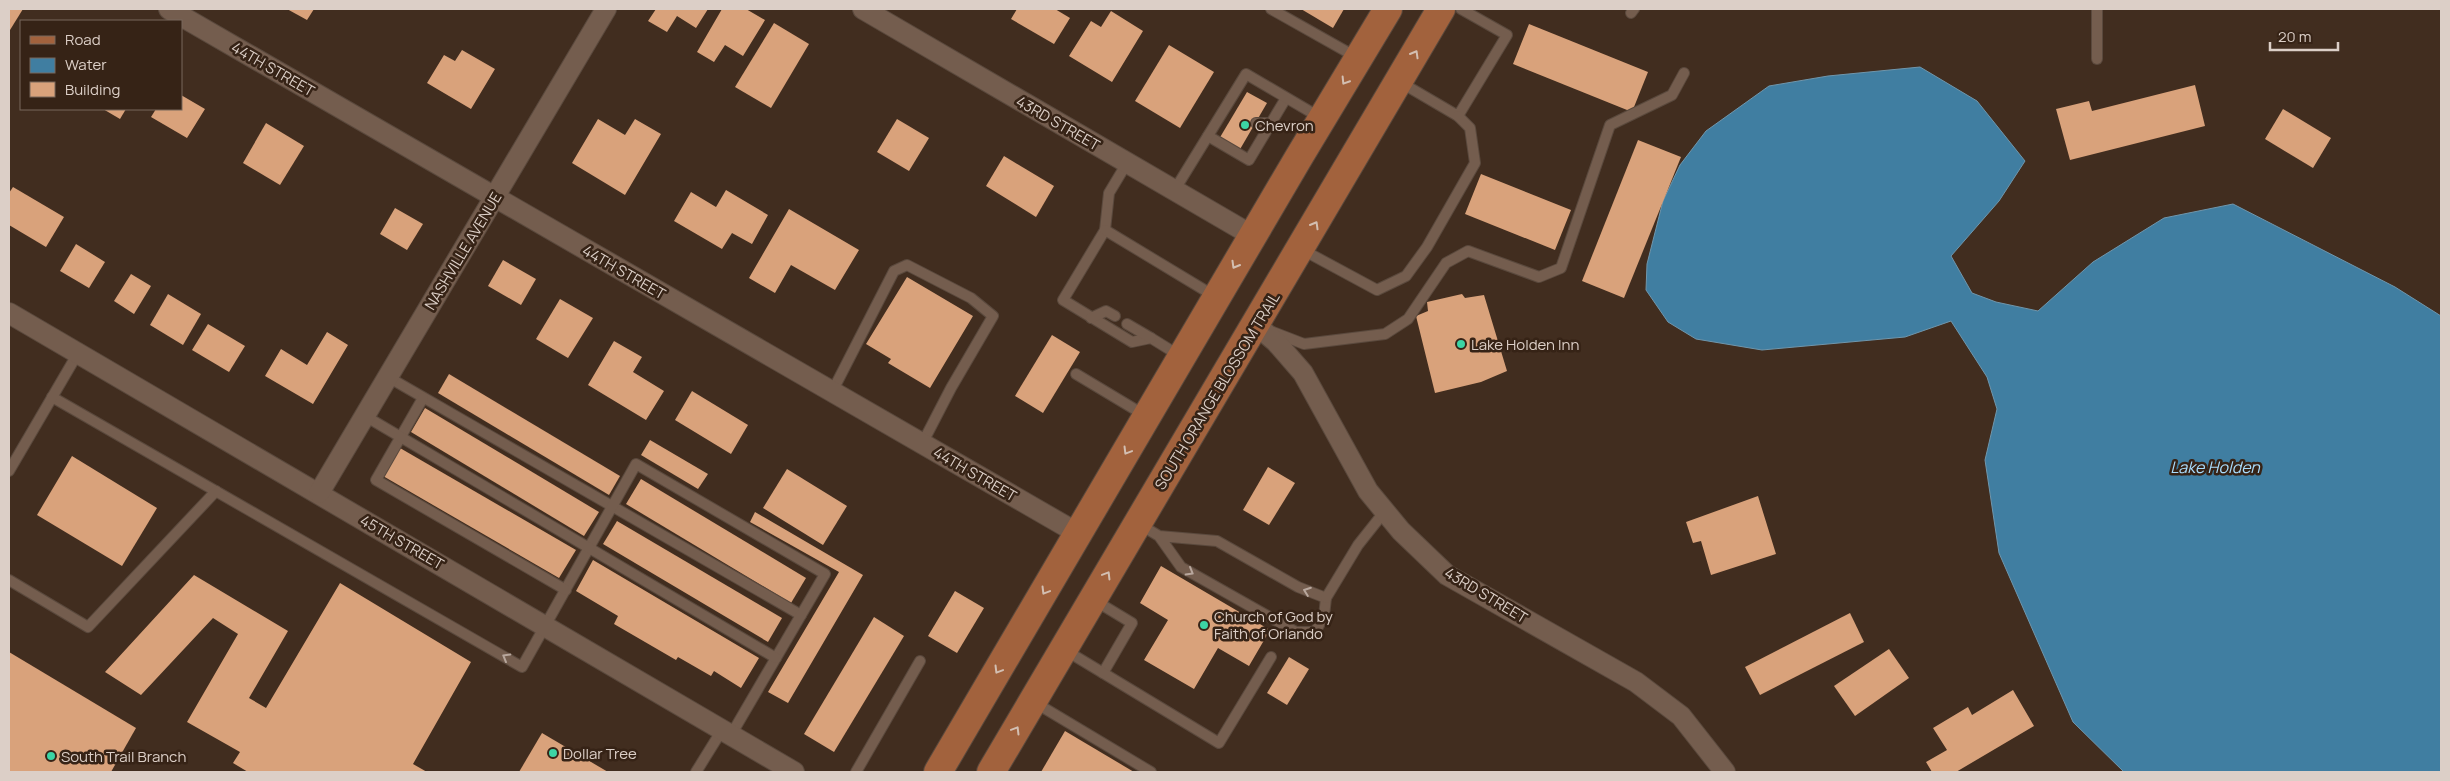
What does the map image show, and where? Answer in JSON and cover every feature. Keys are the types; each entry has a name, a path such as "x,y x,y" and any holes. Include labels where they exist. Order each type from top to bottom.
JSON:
{"main road":[{"path":"938,772 1252,236 1388,9"},
{"name":"SOUTH ORANGE BLOSSOM TRAIL","path":"991,772 1093,600 1149,529 1256,325 1442,9"},
{"path":"947,772 959,736"}],"street":[{"name":"44TH STREET","path":"169,9 1078,534"},
{"name":"NASHVILLE AVENUE","path":"319,494 606,9"},
{"name":"43RD STREET","path":"863,9 1252,236"},
{"name":"45TH STREET","path":"9,313 794,772"},
{"name":"43RD STREET","path":"1256,325 1276,342 1302,373 1368,491 1401,531 1447,575 1636,682 1681,716 1725,772"}],"lane":[{"path":"1271,9 1359,58"},
{"path":"1458,116 1507,35 1462,9"},
{"path":"2097,59 2098,9"},
{"path":"1256,325 1304,344 1385,334 1408,319 1446,263 1468,251 1539,277 1561,268 1610,125 1672,95 1684,73"},
{"path":"1174,191 1246,74 1322,119"},
{"path":"1301,249 1377,290 1406,276 1428,248 1475,163 1470,128 1458,116 1399,81"},
{"path":"1208,136 1249,160 1286,98"},
{"path":"1217,121 1229,121"},
{"path":"1256,123 1270,123"},
{"path":"1127,163 1109,194 1105,230 1063,300 1132,342 1151,338"},
{"path":"1105,230 1216,298"},
{"path":"832,392 894,271 907,265 971,298 993,316 951,388 922,444"},
{"path":"1091,318 1106,311 1115,316"},
{"path":"1127,324 1182,357"},
{"path":"9,471 78,353"},
{"path":"1076,374 1147,416"},
{"path":"388,378 801,615"},
{"path":"52,397 522,667 636,464 825,574 776,658 726,732 696,772"},
{"path":"423,398 376,480 566,590"},
{"path":"365,416 776,658"},
{"path":"9,580 88,627 216,491"},
{"path":"1149,529 1182,567 1296,632 1315,632 1324,616 1326,598 1358,545 1385,511"},
{"path":"1149,529 1217,541 1298,587 1326,598"},
{"path":"1093,600 1132,623 1103,673"},
{"path":"1064,650 1219,743 1271,657"},
{"path":"856,772 920,661"},
{"path":"1033,702 1152,772"}],"water":[{"name":"Lake Holden","path":"1920,67 1977,101 2025,161 1999,201 1951,256 1972,293 1996,302 2038,311 2093,262 2164,218 2233,204 2395,287 2441,316 2441,772 2124,772 2073,722 1999,553 1985,460 1997,409 1987,377 1951,321 1905,337 1762,350 1696,339 1668,322 1646,290 1647,264 1663,201 1680,165 1706,131 1769,86 1828,76"}],"building":[{"path":"9,9 23,9 10,30 9,29"},
{"path":"287,9 314,9 307,20"},
{"path":"656,9 708,9 696,28 677,16 667,32 648,21"},
{"path":"722,9 746,9 765,20 743,56 725,45 714,62 697,52"},
{"path":"1017,9 1055,9 1070,18 1054,44 1011,19"},
{"path":"1301,9 1344,9 1333,28"},
{"path":"1111,11 1143,31 1112,82 1069,56 1091,21 1101,27"},
{"path":"774,23 809,44 771,108 735,87"},
{"path":"1529,24 1648,72 1632,112 1513,64"},
{"path":"1169,45 1214,72 1180,128 1135,101"},
{"path":"462,50 495,69 471,109 427,83 444,55 455,61"},
{"path":"2195,85 2205,126 2070,160 2056,109 2089,101 2092,111"},
{"path":"1247,92 1267,103 1239,151 1219,139"},
{"path":"182,96 205,109 187,138 151,117 155,110 182,110"},
{"path":"2283,109 2331,138 2313,168 2265,139"},
{"path":"105,110 125,110 120,119"},
{"path":"598,119 625,135 635,119 661,134 625,195 572,163"},
{"path":"897,119 929,138 909,171 877,152"},
{"path":"266,123 304,146 280,185 243,163"},
{"path":"1638,140 1681,157 1624,298 1582,281"},
{"path":"1004,156 1054,186 1036,217 986,186"},
{"path":"1481,174 1571,210 1555,250 1465,214"},
{"path":"13,187 64,217 46,247 9,225 9,193"},
{"path":"726,190 768,215 752,244 732,233 722,249 674,221 691,192 716,207"},
{"path":"395,208 423,224 407,250 380,234"},
{"path":"789,209 859,250 835,290 791,265 775,293 749,278"},
{"path":"76,244 105,262 89,288 60,271"},
{"path":"503,260 536,279 521,305 488,286"},
{"path":"131,274 151,286 134,314 114,301"},
{"path":"907,277 973,316 930,388 888,363 891,359 866,344"},
{"path":"168,294 201,314 183,345 150,325"},
{"name":"Lake Holden Inn","path":"1462,294 1465,298 1484,295 1507,371 1481,382 1435,393 1416,316 1428,311 1427,302"},
{"path":"560,299 593,318 568,358 536,339"},
{"path":"208,324 245,346 229,372 192,350"},
{"path":"327,332 348,345 313,404 265,376 281,349 307,365"},
{"path":"1052,335 1080,352 1043,413 1015,396"},
{"path":"614,341 642,357 633,372 664,391 646,420 588,385"},
{"path":"449,374 620,476 609,495 438,393"},
{"path":"692,391 748,425 731,454 675,420"},
{"path":"425,408 599,512 584,536 411,432"},
{"path":"650,440 708,474 698,489 641,455"},
{"path":"400,448 576,550 559,578 383,476"},
{"path":"72,456 157,508 122,566 37,515"},
{"path":"1268,467 1295,483 1269,525 1243,510"},
{"path":"787,469 847,506 823,545 763,508"},
{"path":"641,479 806,578 791,603 626,504"},
{"path":"1758,496 1776,554 1711,575 1701,541 1693,543 1686,522"},
{"path":"755,512 863,575 788,703 768,692 839,572 750,522"},
{"path":"617,521 782,618 768,642 603,544"},
{"path":"593,560 759,658 741,688 714,671 711,676 678,657 676,660 614,624 618,616 576,591"},
{"path":"1161,566 1270,630 1249,666 1218,648 1194,689 1144,660 1168,620 1140,603"},
{"path":"194,575 288,631 249,698 266,708 340,583 471,662 413,764 427,772 248,772 233,763 240,752 187,722 238,634 213,618 141,695 105,672"},
{"path":"955,591 984,608 957,653 928,636"},
{"path":"1850,613 1864,642 1760,695 1745,667"},
{"path":"874,617 904,636 834,752 804,734"},
{"path":"1889,649 1909,678 1855,716 1834,686"},
{"path":"9,652 136,728 111,772 9,772"},
{"path":"1289,657 1309,669 1287,705 1267,693"},
{"path":"2013,690 2034,726 1956,772 1932,772 1926,762 1947,750 1933,728 1968,707 1972,715"},
{"path":"1065,731 1134,772 1041,772"},
{"name":"Dollar Tree","path":"542,733 608,772 519,772"}],"place":[{"name":"Chevron","path":"1245,125"},
{"name":"Lake Holden Inn","path":"1461,344"},
{"name":"Church of God by Faith of Orlando","path":"1204,625"},
{"name":"Dollar Tree","path":"553,753"},
{"name":"South Trail Branch","path":"51,756"}]}
